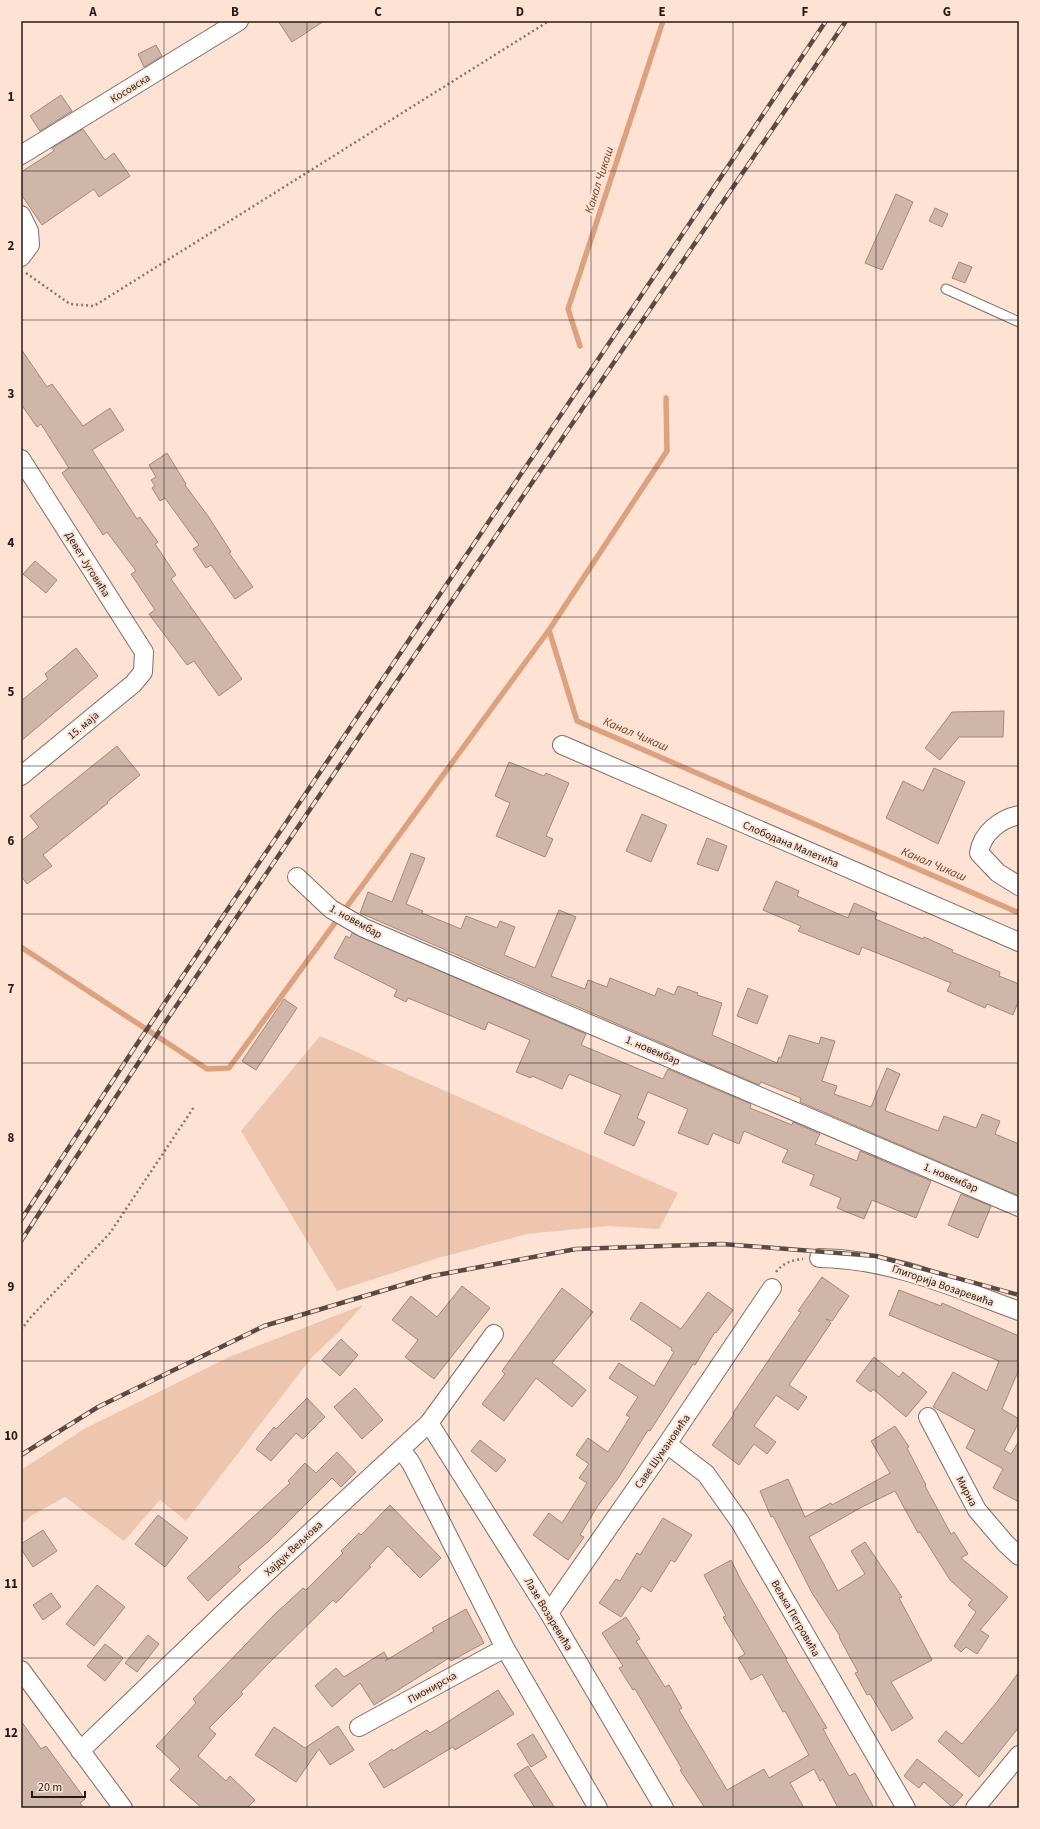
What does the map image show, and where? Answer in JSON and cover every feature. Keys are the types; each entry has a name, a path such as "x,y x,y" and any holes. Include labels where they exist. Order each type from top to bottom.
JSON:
{"street":[{"name":"Косовска","path":"21,155 239,21"},
{"path":"21,215 29,231 30,244 21,257"},
{"name":"Девет Југовића","path":"21,459 144,652 143,672"},
{"name":"15. маја","path":"21,776 133,684 143,672"},
{"name":"Слободана Малетића","path":"562,745 1019,942"},
{"path":"1019,815 1012,816 997,824 987,834 981,843 979,853 998,873 1019,886"},
{"name":"1. новембар","path":"297,877 330,909 364,928 1019,1207"},
{"name":"Глигорија Возаревића","path":"819,1258 877,1263 905,1270 1019,1311"},
{"name":"Саве Шумановића","path":"549,1613 667,1444 772,1288"},
{"name":"Хајдук Вељкова","path":"80,1750 237,1600 429,1423 494,1334"},
{"name":"Мирна","path":"928,1418 977,1510 1006,1544 1019,1556"},
{"name":"Лазе Возаревића","path":"429,1423 549,1613 664,1808"},
{"name":"Вељка Петровића","path":"667,1444 706,1474 740,1522 906,1808"},
{"path":"401,1449 411,1463 505,1648 598,1808"},
{"name":"Пионирска","path":"359,1727 505,1648"},
{"path":"21,1670 123,1808"},
{"path":"975,1808 1019,1755"}],"lane":[{"path":"946,290 1019,322"}],"path":[{"path":"21,269 70,304 94,306 549,21"},
{"path":"21,1330 30,1318 110,1233 194,1107"},
{"path":"772,1288 774,1276 782,1265 794,1259 819,1258"}],"shaded area":[{"path":"320,1036 678,1193 659,1229 608,1226 527,1234 435,1259 337,1291 241,1131"},
{"path":"363,1305 339,1332 312,1357 186,1521 160,1500 124,1541 65,1497 31,1516 21,1524 21,1470 84,1429 229,1357"}],"building":[{"path":"278,21 324,21 292,42"},
{"path":"156,45 162,56 144,67 138,54"},
{"path":"61,95 72,111 40,131 30,116"},
{"path":"83,129 105,160 114,153 130,176 99,197 94,189 42,225 21,194 21,172 54,151 52,148"},
{"path":"896,194 913,202 882,270 865,263"},
{"path":"935,208 948,214 942,227 929,221"},
{"path":"959,262 972,267 965,283 952,278"},
{"path":"21,349 47,387 52,384 83,426 110,408 124,430 92,450 137,519 140,517 158,542 155,544 176,575 171,579 242,679 219,696 194,661 187,665 149,614 155,610 131,574 136,571 107,532 103,535 62,473 69,468 41,424 37,427 21,404"},
{"path":"167,453 186,484 185,485 208,516 231,552 229,553 253,587 235,599 211,565 206,568 193,549 199,545 165,498 160,501 152,488 155,486 151,480 156,477 149,465"},
{"path":"35,561 57,580 46,593 23,574"},
{"path":"76,648 98,676 21,741 21,701 48,679 45,674"},
{"path":"1004,711 1003,737 959,737 940,760 925,748 952,712"},
{"path":"117,746 140,775 107,802 108,803 43,855 52,866 27,884 21,876 21,841 39,827 30,816"},
{"path":"509,762 544,776 546,773 569,783 546,836 553,839 545,857 496,836 510,803 495,796"},
{"path":"934,768 965,782 938,844 886,818 903,781 923,791"},
{"path":"642,814 667,825 651,862 626,851"},
{"path":"707,838 727,846 718,871 697,864"},
{"path":"411,853 425,858 406,904 423,911 422,913 461,929 466,916 497,928 500,921 515,927 504,955 535,968 559,910 576,917 551,976 585,989 588,980 607,987 610,978 655,996 658,988 674,995 678,986 698,993 697,995 722,1003 712,1035 777,1063 779,1057 781,1058 789,1035 819,1044 821,1037 835,1041 822,1081 837,1086 834,1094 871,1107 887,1068 900,1074 885,1110 886,1111 938,1131 944,1116 976,1128 982,1114 1000,1121 995,1134 1019,1144 1019,1196 800,1102 801,1098 761,1082 759,1085 360,913 368,892 392,902"},
{"path":"776,881 799,891 797,896 848,918 854,903 877,913 875,919 923,939 924,937 953,950 952,952 1000,972 999,976 1019,984 1019,1000 1013,1015 987,1004 985,1008 947,991 951,983 862,947 859,955 798,931 801,926 763,910"},
{"path":"352,933 586,1034 581,1045 663,1079 668,1069 751,1104 750,1108 792,1125 793,1122 820,1134 815,1144 857,1161 860,1151 931,1181 916,1218 872,1200 864,1219 837,1208 841,1198 810,1185 814,1175 782,1162 788,1150 744,1131 739,1144 713,1133 708,1145 678,1133 688,1109 648,1092 637,1118 645,1122 634,1146 604,1133 621,1095 569,1074 562,1089 532,1076 531,1078 516,1072 530,1040 488,1022 485,1030 408,998 406,1002 394,996 397,990 334,958 346,936 350,938"},
{"path":"748,988 768,996 757,1024 737,1016"},
{"path":"284,999 297,1008 256,1070 242,1061"},
{"path":"961,1194 991,1206 978,1238 948,1225"},
{"path":"822,1277 849,1296 832,1321 826,1319 831,1323 789,1385 807,1397 798,1410 776,1395 754,1426 776,1442 767,1454 754,1444 739,1465 712,1445 801,1312 798,1311"},
{"path":"462,1286 490,1308 434,1379 405,1357 418,1340 392,1320 411,1296 437,1317"},
{"path":"562,1288 593,1312 552,1363 586,1390 572,1407 536,1378 504,1421 482,1404 505,1374 502,1371"},
{"path":"899,1290 941,1306 942,1303 1019,1336 1019,1369 1002,1409 1019,1419 1019,1422 1004,1450 1011,1454 1019,1441 1019,1502 993,1488 1003,1469 966,1448 975,1430 933,1407 953,1372 987,1391 999,1361 889,1315"},
{"path":"708,1292 733,1310 716,1333 715,1332 695,1365 693,1364 650,1431 648,1430 619,1477 597,1507 580,1535 584,1537 568,1560 533,1535 549,1513 562,1523 587,1483 579,1478 589,1464 576,1455 588,1438 608,1452 630,1417 626,1415 638,1397 609,1378 619,1363 654,1386 674,1352 671,1350 672,1348 630,1319 641,1302 681,1329"},
{"path":"341,1339 358,1355 340,1376 322,1360"},
{"path":"874,1357 899,1377 903,1372 927,1392 906,1417 873,1389 871,1392 856,1381"},
{"path":"355,1388 383,1420 362,1439 334,1407"},
{"path":"307,1398 325,1417 303,1439 296,1433 271,1461 256,1449 274,1427 276,1429"},
{"path":"895,1426 909,1447 907,1448 926,1485 925,1486 951,1534 954,1532 968,1554 961,1558 1008,1597 980,1630 989,1636 977,1654 966,1647 961,1652 954,1646 976,1612 968,1605 972,1600 950,1580 920,1532 918,1533 895,1491 862,1507 809,1537 838,1591 865,1574 851,1551 865,1542 902,1597 899,1598 932,1660 891,1682 913,1718 892,1731 870,1694 867,1695 855,1673 858,1672 839,1637 840,1636 812,1593 773,1516 771,1517 760,1491 788,1479 805,1517 831,1503 832,1505 890,1473 871,1441"},
{"path":"480,1440 506,1460 496,1472 471,1451"},
{"path":"337,1452 356,1472 341,1487 332,1478 269,1541 238,1567 241,1570 208,1601 187,1578 290,1483 288,1481 305,1463 316,1473"},
{"path":"390,1505 441,1558 420,1578 388,1546 369,1566 371,1567 336,1603 333,1600 241,1692 243,1694 209,1728 216,1734 198,1756 226,1781 230,1776 255,1800 247,1808 202,1808 170,1780 180,1769 156,1746 196,1703 193,1699 273,1616 303,1588 306,1590 343,1553 341,1551 359,1533 361,1535"},
{"path":"158,1515 188,1538 165,1567 135,1544"},
{"path":"663,1518 692,1535 675,1562 671,1560 651,1592 642,1586 621,1617 599,1603 616,1579 620,1581 637,1553 640,1555"},
{"path":"43,1530 57,1551 33,1567 21,1549 21,1544"},
{"path":"731,1560 742,1582 787,1659 786,1660 827,1728 823,1729 849,1776 855,1773 874,1808 838,1808 823,1779 820,1781 814,1769 790,1783 804,1808 705,1808 680,1770 682,1769 635,1689 633,1690 619,1668 623,1666 602,1633 626,1617 640,1639 636,1641 665,1687 669,1685 682,1708 679,1710 727,1790 764,1769 769,1778 809,1755 785,1711 783,1712 762,1674 751,1680 738,1658 745,1654 723,1617 726,1616 704,1575"},
{"path":"97,1585 125,1607 94,1646 66,1624"},
{"path":"51,1593 61,1607 43,1620 33,1605"},
{"path":"466,1609 484,1643 451,1661 449,1658 374,1705 360,1683 332,1707 315,1686 336,1668 344,1677 384,1652 388,1659 385,1661 434,1631 432,1628"},
{"path":"148,1635 159,1644 137,1672 125,1663"},
{"path":"105,1644 123,1658 105,1681 87,1666"},
{"path":"1019,1672 1019,1727 979,1777 938,1741 946,1731 962,1744 997,1702"},
{"path":"498,1690 514,1714 455,1750 453,1747 384,1788 369,1764 392,1749 393,1751 427,1730 430,1733"},
{"path":"21,1721 41,1749 46,1746 85,1799 80,1803 84,1808 21,1808"},
{"path":"338,1726 354,1750 330,1765 319,1749 296,1782 255,1755 274,1727 305,1748"},
{"path":"533,1734 547,1757 531,1767 517,1744"},
{"path":"917,1759 963,1795 952,1807 924,1782 919,1788 904,1776"},
{"path":"528,1766 555,1808 535,1808 514,1775"}],"waterway":[{"name":"Канал Чикаш","path":"580,346 568,309 663,21"},
{"name":"Канал Чикаш","path":"666,398 667,451 549,630 577,721 1019,913"},
{"path":"21,947 207,1069 229,1068 549,630"}],"railway":[{"path":"21,1220 137,1044 826,21"},
{"path":"21,1241 164,1024 846,21"},
{"path":"21,1455 98,1407 264,1326 432,1276 576,1249 722,1244 876,1256 1019,1295"}]}
